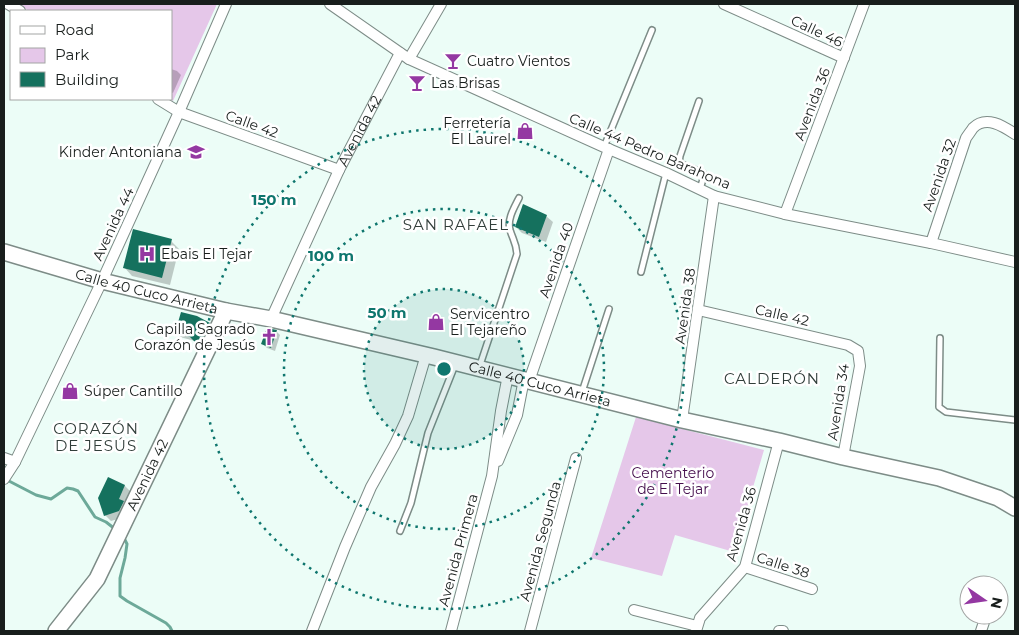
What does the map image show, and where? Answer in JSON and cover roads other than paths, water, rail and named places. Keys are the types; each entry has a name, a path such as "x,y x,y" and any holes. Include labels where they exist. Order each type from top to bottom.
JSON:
{"main road":[{"name":"Calle 40 Cuco Arrieta","path":"4,252 102,281 426,355 682,420 939,478 998,498 1015,508"},
{"name":"Avenida 42","path":"56,631 97,579 226,310"}],"street":[{"name":"Avenida 44","path":"4,480 15,462 102,281 226,4"},
{"name":"Calle 44 Pedro Barahona","path":"330,4 404,56 607,148 666,172 714,196 785,214 1015,262"},
{"name":"Avenida 42","path":"271,319 339,170 404,56 440,4"},
{"name":"Calle 46","path":"724,4 844,58"},
{"name":"Avenida 36","path":"785,214 864,4"},
{"name":"Calle 42","path":"160,100 179,112 339,170"},
{"name":"Avenida 32","path":"931,243 966,138 974,127 982,122 992,122 1003,126 1015,134"},
{"name":"Avenida 40","path":"526,380 607,148"},
{"name":"Avenida 38","path":"682,420 714,196"},
{"name":"Calle 42","path":"698,310 848,345 858,351"},
{"name":"Avenida 34","path":"843,457 860,366 858,351"},
{"path":"312,631 345,546 371,487 408,416 426,355"},
{"name":"Avenida Primera","path":"453,631 492,476 508,376"},
{"name":"Avenida Primera","path":"492,476 516,415 526,380"},
{"name":"Avenida 36","path":"697,628 700,618 745,567 778,441"},
{"path":"4,458 15,462"},
{"name":"Avenida Segunda","path":"530,631 576,458"},
{"name":"Calle 38","path":"745,567 812,589"},
{"path":"634,610 697,628"}],"lane":[{"path":"607,148 652,30"},
{"path":"699,101 679,163 703,173 704,176 700,189"},
{"path":"641,272 666,172"},
{"path":"479,368 517,254 509,224 510,217 519,198"},
{"path":"581,394 609,309"},
{"path":"940,338 939,406 942,410 1015,420"},
{"path":"400,531 411,503 428,433 456,363"}],"waterway":[{"path":"7,480 36,495 51,499 67,488 78,491 95,517 115,529"},
{"path":"123,536 127,544 120,578 120,596 166,623 172,631"}],"place":[{"name":"Cuatro Vientos","path":"453,61"},
{"name":"Las Brisas","path":"417,83"},
{"name":"Ferretería El Laurel","path":"525,131"},
{"name":"Kinder Antoniana","path":"196,152"},
{"name":"Ebais El Tejar","path":"147,254"},
{"name":"Servicentro El Tejareño","path":"436,322"},
{"name":"Capilla Sagrado Corazón de Jesús","path":"269,337"},
{"name":"Súper Cantillo","path":"70,391"}],"district":[{"name":"SAN RAFAEL","path":"456,225"},
{"name":"CALDERÓN","path":"772,379"},
{"name":"CORAZÓN DE JESÚS","path":"96,438"}],"park label":[{"name":"Cementerio de El Tejar","path":"673,482"}]}
